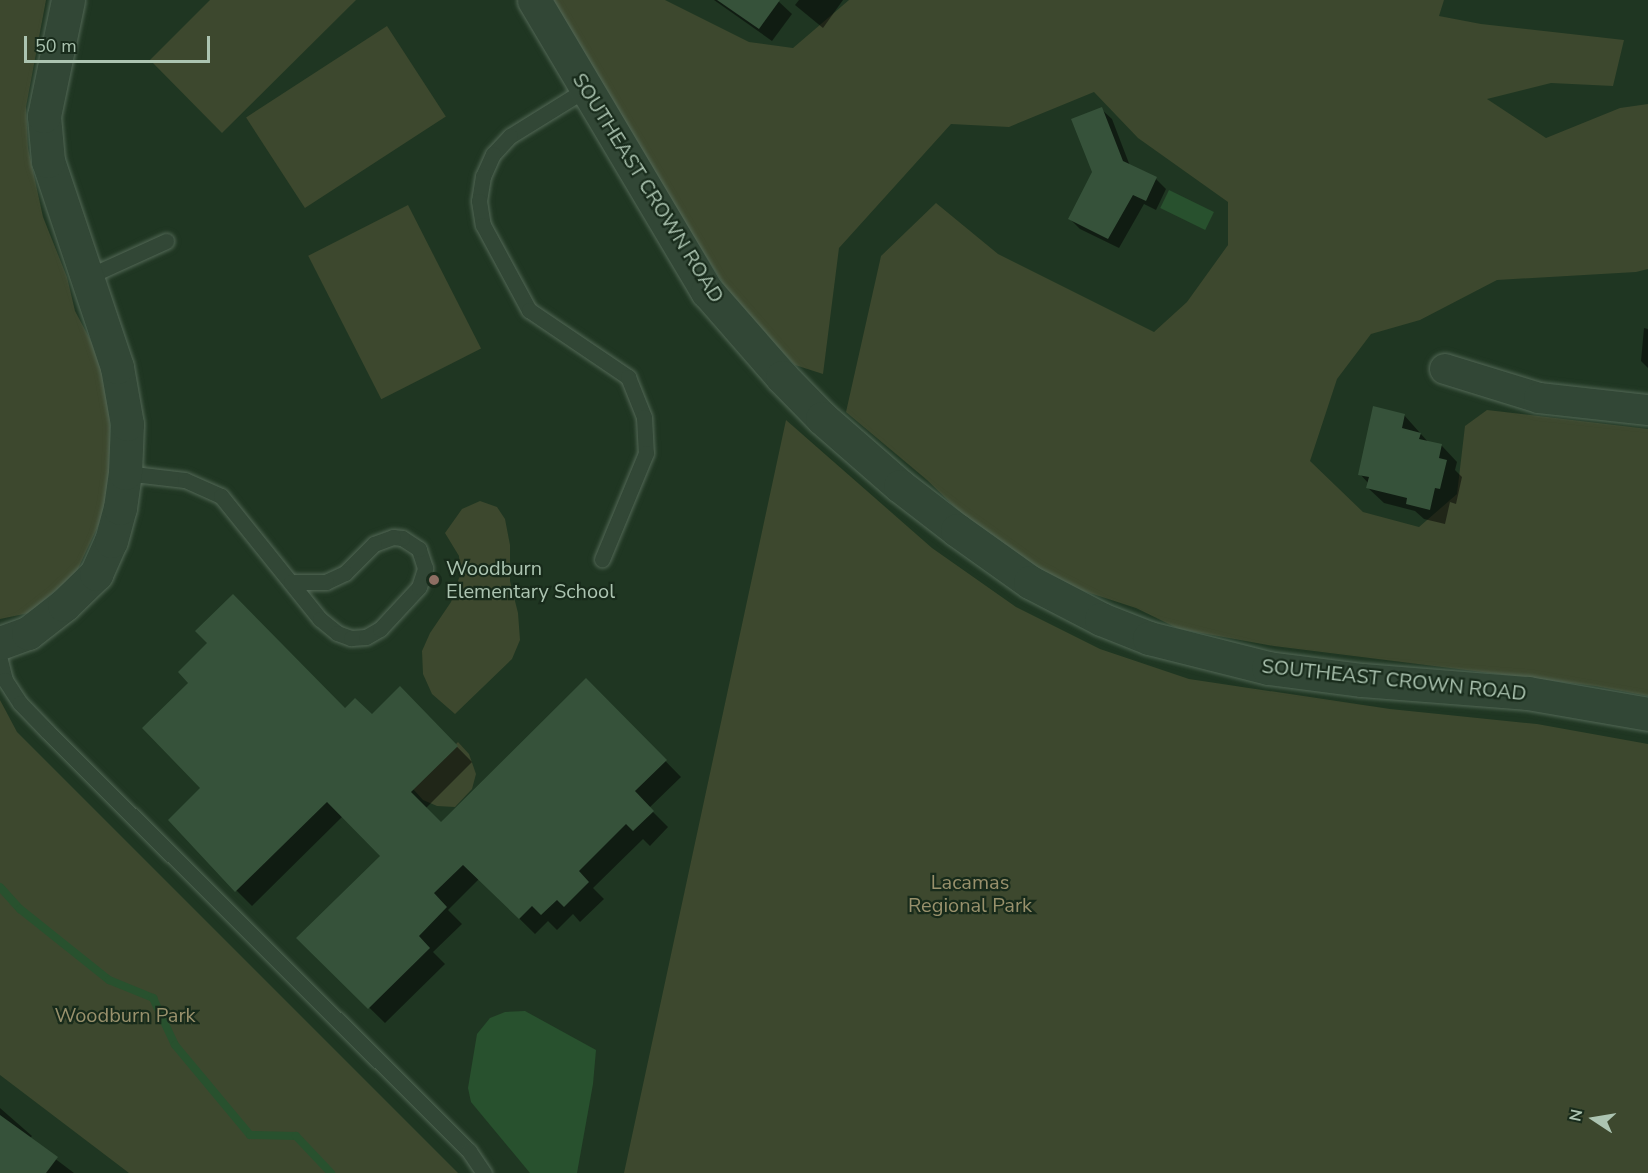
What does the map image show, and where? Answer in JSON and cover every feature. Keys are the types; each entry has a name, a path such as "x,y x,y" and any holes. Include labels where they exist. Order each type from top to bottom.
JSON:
{"street":[{"path":"0,642 28,633 64,605 96,574 111,541 120,508 125,473 127,424 117,367 48,161 44,116 68,0"},
{"name":"SOUTHEAST CROWN ROAD","path":"534,0 707,291 782,377 822,418 900,486 1030,582 1101,619 1149,638 1268,668 1362,680 1528,693 1648,714"},
{"path":"1445,369 1539,398 1648,410"}],"lane":[{"path":"586,89 510,136 493,154 483,176 479,201 483,225 529,310 628,377 644,417 646,453 603,559"},
{"path":"87,277 166,241"},
{"path":"125,473 184,480 221,496 320,619 337,633 351,638 366,637 380,629 419,587 425,568 418,549 402,538 393,537 374,544 345,573 326,582 291,582"},
{"path":"0,660 5,680 40,725 469,1151 484,1173"}],"green space":[{"path":"0,0 46,0 26,107 28,148 43,217 67,277 75,311 99,356 109,400 111,455 107,507 76,573 29,613 0,619"},
{"path":"210,0 356,0 222,133 150,60"},
{"path":"545,0 665,0 749,42 793,48 849,0 1444,0 1439,16 1481,24 1624,40 1613,86 1551,83 1487,99 1546,138 1620,108 1648,104 1648,269 1636,272 1497,280 1420,320 1371,334 1337,379 1310,461 1363,512 1419,527 1457,494 1465,426 1487,410 1648,429 1648,696 1595,686 1274,646 1179,629 1136,608 1062,584 1011,551 960,512 927,480 846,412 881,256 936,203 998,254 1154,332 1187,302 1228,245 1228,202 1138,138 1094,92 1009,127 951,124 839,248 823,374 795,365 736,304"},
{"path":"387,26 446,117 305,208 246,117"},
{"path":"408,205 481,348 381,399 308,256"},
{"name":"Lacamas Regional Park","path":"786,420 932,548 1016,607 1100,649 1189,679 1390,709 1537,724 1648,744 1648,1173 624,1173"},
{"path":"480,501 497,507 505,519 510,545 510,581 518,613 520,640 512,659 455,714 432,694 423,674 422,651 430,633 451,602 460,575 459,556 445,533 462,509"},
{"name":"Woodburn Park","path":"0,700 17,732 458,1173 129,1173 0,1075"},
{"path":"458,742 469,754 476,774 472,789 455,807 437,806 423,800 413,789"}],"shaded area":[{"path":"1169,190 1214,212 1205,230 1160,208"},
{"path":"525,1011 596,1050 593,1084 577,1173 530,1173 471,1102 468,1088 477,1034 490,1018 505,1012"}],"building":[{"path":"717,0 780,0 759,29"},
{"path":"1102,107 1123,161 1157,177 1146,201 1133,195 1108,239 1068,219 1092,172 1071,119"},
{"path":"1373,406 1405,414 1402,428 1421,433 1419,439 1442,444 1439,458 1447,460 1440,489 1435,488 1430,510 1406,504 1407,498 1366,488 1369,477 1358,475"},
{"path":"233,594 345,708 355,698 372,714 400,686 458,746 411,792 441,822 586,678 667,760 635,791 654,811 633,831 626,824 579,871 589,882 564,907 557,900 541,915 532,906 519,919 463,865 434,893 447,907 419,936 430,948 368,1009 296,938 380,856 327,802 235,892 168,820 200,788 142,728 188,683 178,672 207,643 195,631"},
{"path":"0,1115 58,1157 46,1173 0,1173"}],"waterway":[{"path":"0,887 20,909 109,980 153,998 175,1045 250,1135 296,1136 331,1173"}],"place":[{"name":"Woodburn Elementary School","path":"434,580"}]}
